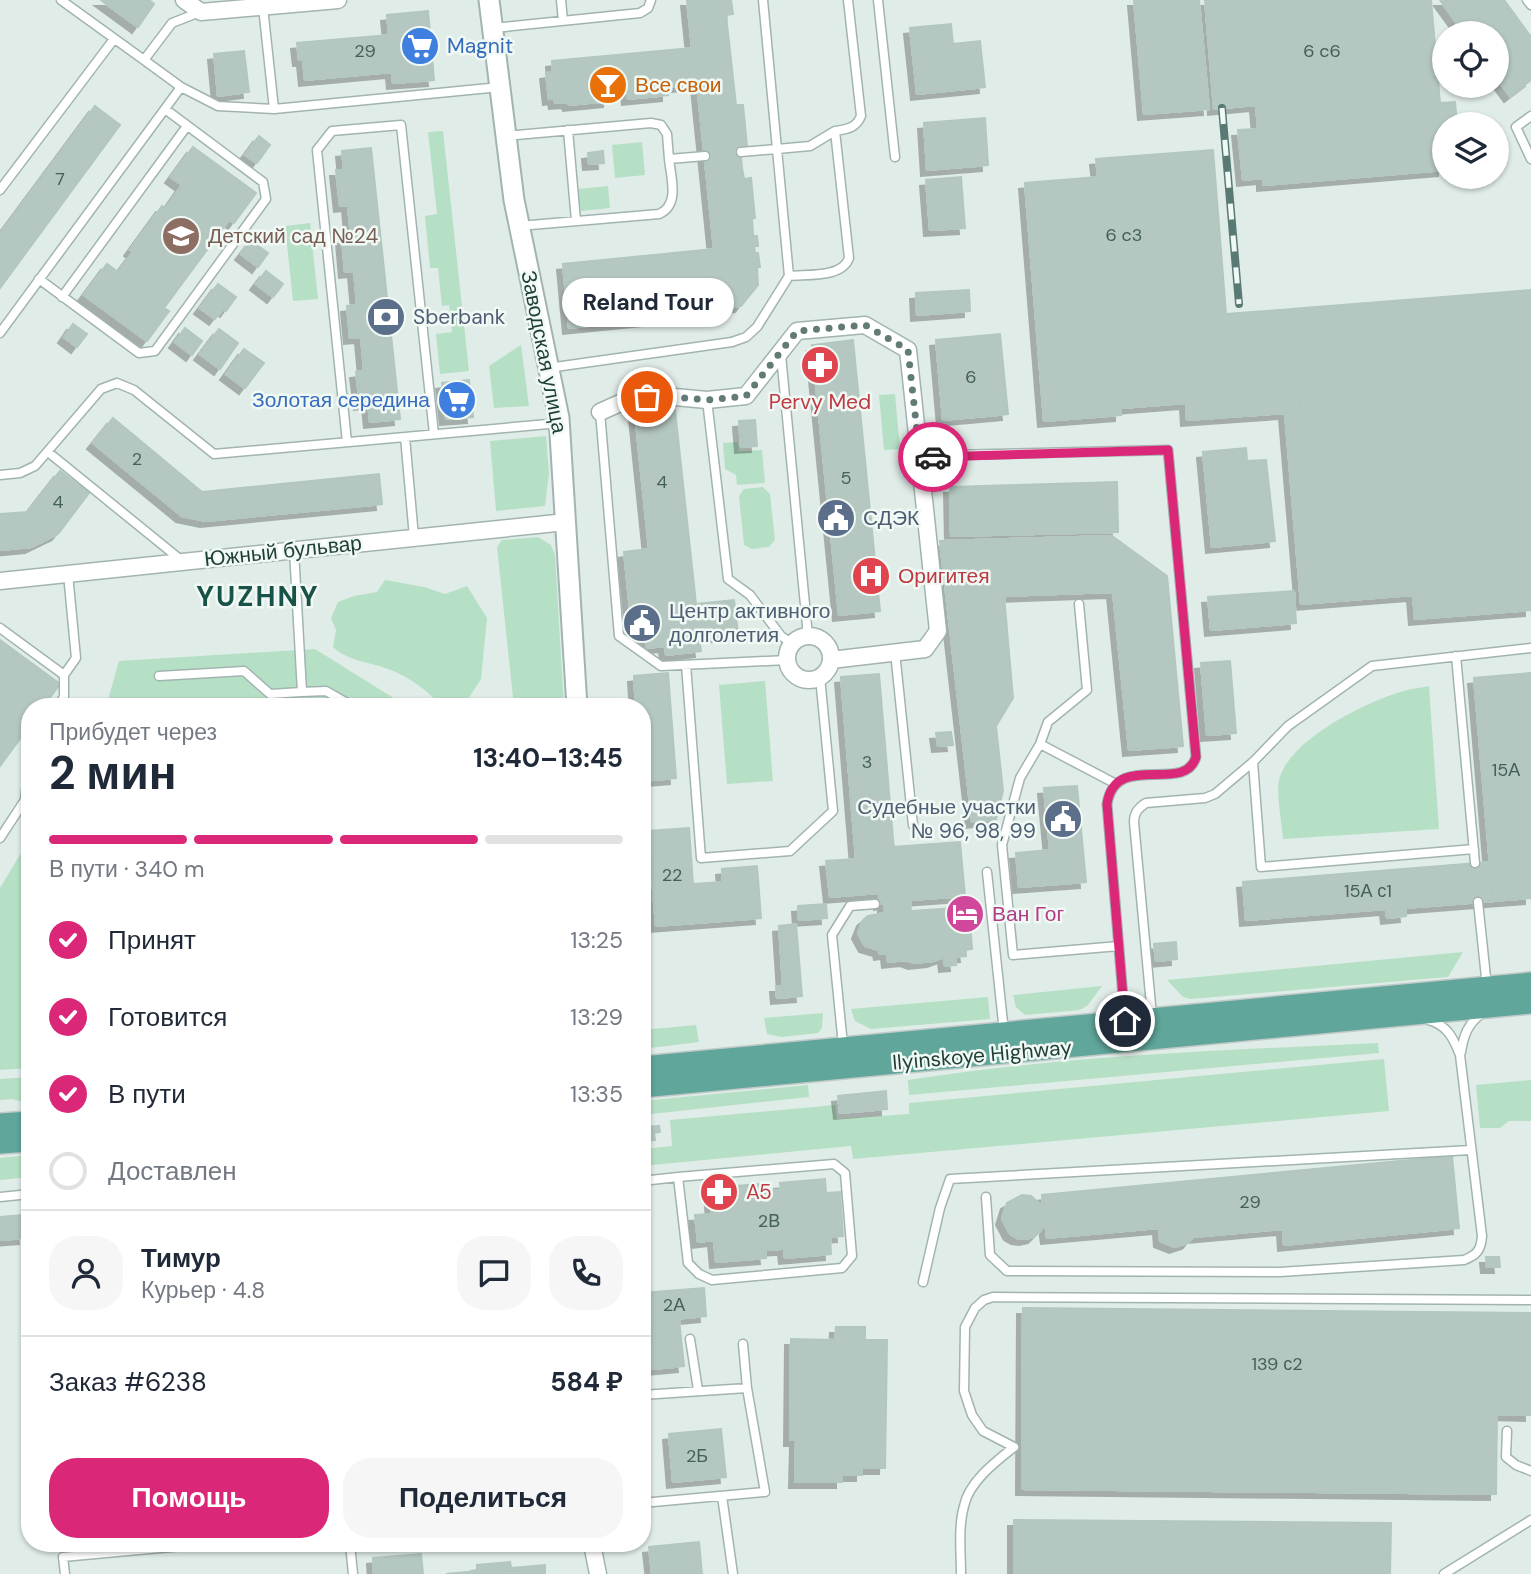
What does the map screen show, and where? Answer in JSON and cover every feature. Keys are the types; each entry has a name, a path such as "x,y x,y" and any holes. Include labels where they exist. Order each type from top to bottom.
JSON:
{"main road":[{"name":"Ilyinskoye Highway","path":"651,1066 1531,983"},
{"name":"Ilyinskoye Highway","path":"651,1086 1531,1003"},
{"path":"0,1124 21,1123"},
{"path":"0,1143 21,1142"}],"street":[{"path":"184,0 201,12 338,0"},
{"name":"Заводская улица","path":"489,0 519,226 559,423 576,698"},
{"path":"600,412 629,399 664,396 707,400 746,396 797,331 865,325 908,350 938,632 925,649 831,660"},
{"name":"Южный бульвар","path":"0,581 566,522"},
{"path":"808,636 824,642 831,660 826,673 814,680 800,678 790,669 787,660 793,643 808,636"},
{"path":"594,1552 598,1574"}],"lane":[{"path":"61,0 181,87 218,106 274,109 499,87"},
{"path":"561,0 563,21"},
{"path":"493,28 640,13 648,8 651,0"},
{"path":"548,368 732,342 746,337 757,327 789,276 763,0"},
{"path":"741,152 810,146 835,131 850,129 858,124 861,116 849,0"},
{"path":"878,0 895,157"},
{"path":"1527,0 1531,5"},
{"path":"263,7 274,109"},
{"path":"144,60 172,23 201,12"},
{"path":"0,190 114,39"},
{"path":"0,333 181,87"},
{"path":"39,279 139,353 155,351 266,199 264,182 164,109"},
{"path":"1531,116 1516,127 1531,159"},
{"path":"505,136 651,123 661,125 667,134 673,201 668,210 659,214 519,226"},
{"path":"347,442 317,150 332,131 401,125 434,434"},
{"path":"62,297 187,126"},
{"path":"568,130 576,221"},
{"path":"789,276 839,271 847,266 849,258 835,131"},
{"path":"669,159 705,156"},
{"path":"781,352 808,636"},
{"path":"0,475 20,473 35,466 101,390 117,383 134,390 214,454 559,423"},
{"path":"707,400 728,579 750,595 781,636 793,643"},
{"path":"600,412 619,636 661,666 787,660"},
{"path":"405,437 414,537"},
{"path":"920,458 1168,450 1196,757 1194,764 1184,772 1130,776 1116,784 1108,796 1125,1021"},
{"path":"48,452 184,562"},
{"path":"294,550 302,692"},
{"path":"63,698 64,674 76,658 68,574"},
{"path":"1079,604 1087,690 1048,722 1040,744 1020,778 1002,845 1013,955 1119,946"},
{"path":"0,628 64,674"},
{"path":"1153,1019 1134,817 1137,810 1146,803 1205,798 1215,794 1254,762 1289,726 1372,666 1531,648"},
{"path":"895,652 912,825"},
{"path":"1456,656 1475,863"},
{"path":"686,665 701,858 790,851 833,811 820,677"},
{"path":"159,676 244,671 270,694 326,691 338,698"},
{"path":"1040,744 1116,784"},
{"path":"1254,762 1261,867 1474,849"},
{"path":"0,838 21,807"},
{"path":"987,872 1004,1032"},
{"path":"1478,902 1487,987"},
{"path":"843,1048 832,935 850,906 875,904"},
{"path":"986,1197 990,1255 1007,1271 1280,1272 1464,1260 1475,1256 1481,1247 1482,1236 1460,1055 1463,1035 1471,1022 1482,1013 1500,1005"},
{"path":"1396,1015 1419,1017 1438,1023 1452,1035 1460,1055"},
{"path":"923,1282 940,1208 950,1179 1471,1150"},
{"path":"651,1180 678,1177 834,1164 845,1173 852,1256 842,1268 712,1280 699,1274 688,1263 678,1177"},
{"path":"0,1197 21,1196"},
{"path":"961,1574 964,1506 969,1493 988,1470 1014,1447 983,1430 972,1415 964,1391 965,1327 975,1308 984,1300 993,1297 1531,1300"},
{"path":"690,1339 698,1390"},
{"path":"651,1502 765,1492 747,1388 743,1344"},
{"path":"651,1394 747,1388"},
{"path":"1507,1431 1506,1457 1531,1471"},
{"path":"722,1496 733,1574"},
{"path":"1444,1574 1531,1520"},
{"path":"65,1574 63,1558 123,1552"},
{"path":"351,1552 353,1574"}],"green space":[{"path":"443,131 469,371 440,374 436,334 452,332 449,305 442,306 438,268 430,268 425,216 437,214 428,132"},
{"path":"642,142 645,175 615,178 612,145"},
{"path":"608,186 610,208 581,211 578,189"},
{"path":"310,223 318,299 293,301 285,226"},
{"path":"521,345 529,406 494,408 489,366"},
{"path":"895,394 900,449 884,450 879,395"},
{"path":"546,436 549,474 545,506 496,511 490,441"},
{"path":"738,442 739,451 762,450 765,483 737,485 736,475 725,469 723,443"},
{"path":"763,487 770,494 775,540 769,547 752,549 744,545 739,496 744,489"},
{"path":"538,537 551,545 555,555 563,698 513,698 497,547 502,540"},
{"path":"385,580 445,594 467,586 487,618 481,679 469,698 432,698 411,680 388,669 352,658 333,647 336,630 331,618 338,602 377,592"},
{"path":"315,649 394,698 109,698 119,661"},
{"path":"765,681 773,781 727,784 719,685"},
{"path":"1429,686 1439,829 1283,839 1278,786 1285,766 1296,752 1328,726 1365,706 1401,692"},
{"path":"21,853 21,1069 0,1070 0,888"},
{"path":"1463,952 1448,977 1191,999 1183,997 1167,980"},
{"path":"1102,986 1088,1005 1080,1010 1025,1015 1016,1007 1013,995"},
{"path":"988,997 990,1019 871,1029 855,1021 851,1009"},
{"path":"823,1013 822,1028 818,1033 782,1037 767,1034 764,1018"},
{"path":"696,1025 699,1042 651,1048 651,1029"},
{"path":"1378,1043 1379,1053 909,1095 908,1080 1025,1065 1142,1055"},
{"path":"1384,1059 1389,1111 853,1159 851,1146 651,1165 651,1148 672,1146 670,1120 835,1105 837,1119 909,1114 909,1103"},
{"path":"21,1078 21,1102 0,1100 0,1079"},
{"path":"1531,1080 1531,1121 1509,1121 1500,1128 1480,1128 1476,1085"},
{"path":"808,1085 809,1097 651,1114 651,1100"},
{"path":"21,1156 21,1178 0,1180 0,1158"}],"building":[{"path":"101,0 149,0 154,4 138,27"},
{"path":"687,0 731,0 733,14 726,15 736,105 743,105 747,146 740,147 742,168 706,171 697,84 668,87 668,95 628,99 627,91 609,93 609,101 569,105 568,102 555,103 554,98 549,99 546,73 553,72 552,61 692,48"},
{"path":"1134,0 1199,0 1209,109 1144,114"},
{"path":"1205,0 1431,0 1432,98 1440,98 1440,103 1455,102 1456,112 1432,112 1432,171 1263,185 1263,178 1243,180 1238,130 1258,129 1256,105 1214,109"},
{"path":"1440,0 1504,0 1531,37 1531,80 1509,95 1509,21 1455,21"},
{"path":"428,11 434,80 393,83 392,72 305,80 303,60 299,60 297,43 389,35 387,15"},
{"path":"951,24 953,44 980,41 985,87 917,94 910,28"},
{"path":"244,51 249,92 218,96 214,54"},
{"path":"95,106 120,125 0,288 0,234"},
{"path":"985,118 988,165 927,170 924,123"},
{"path":"259,136 270,145 257,163 245,155"},
{"path":"193,147 256,193 234,223 229,220 164,308 169,311 147,341 84,295 107,264 118,272 133,252 130,250 162,206 166,208 182,185 171,177"},
{"path":"371,148 400,419 370,422 368,403 360,404 356,372 364,371 361,337 350,338 347,306 357,305 354,271 345,272 342,238 351,238 348,205 340,206 336,170 344,170 342,151"},
{"path":"1213,150 1226,314 1292,309 1301,416 1285,413 1187,420 1186,403 1121,408 1121,415 1044,421 1025,183 1098,177 1096,159"},
{"path":"603,151 604,163 589,164 588,153"},
{"path":"742,168 744,179 751,178 755,218 752,218 753,236 757,236 758,246 754,246 760,267 757,267 758,285 741,306 677,312 678,317 569,328 563,264 714,249 706,171"},
{"path":"961,177 965,228 930,230 926,180"},
{"path":"251,241 268,253 258,267 241,254"},
{"path":"266,271 283,284 273,297 256,284"},
{"path":"218,284 236,297 226,311 223,309 215,319 200,308"},
{"path":"969,290 970,311 917,315 916,293"},
{"path":"1531,290 1531,610 1415,619 1413,595 1301,604 1285,413 1301,416 1292,309"},
{"path":"73,324 87,334 77,347 64,337"},
{"path":"185,328 202,341 192,355 175,342"},
{"path":"219,329 238,343 220,369 200,354"},
{"path":"1000,334 1008,414 943,420 936,340"},
{"path":"853,340 880,611 839,615 812,345"},
{"path":"244,349 264,363 245,388 226,374"},
{"name":"Золотая середина","path":"469,380 473,417 446,419 442,383"},
{"path":"675,410 696,604 734,600 738,634 699,638 701,651 666,655 665,646 647,648 646,638 633,639 624,552 649,549 635,414"},
{"path":"113,418 202,492 379,474 382,504 206,521 182,516 93,443"},
{"path":"755,420 757,446 741,447 739,421"},
{"path":"1246,448 1247,461 1266,460 1275,541 1212,547 1203,452"},
{"path":"60,471 89,493 58,534 31,547 0,550 0,514 28,512"},
{"path":"1117,482 1118,532 951,536 950,487"},
{"path":"1112,536 1167,576 1183,746 1129,750 1113,592 1004,596 1013,698 996,726 1003,791 996,819 972,822 940,541"},
{"path":"1294,591 1296,623 1211,630 1208,597"},
{"path":"0,640 60,684 50,698 21,698 21,737 0,766"},
{"path":"1230,661 1236,733 1207,735 1201,663"},
{"path":"668,673 676,778 651,780 651,698 635,698 634,676"},
{"path":"1531,673 1531,898 1493,901 1474,678"},
{"path":"879,674 898,898 879,899 879,893 830,897 826,861 856,859 841,677"},
{"path":"951,732 953,745 938,746 936,733"},
{"name":"Судебные участки № 96, 98, 99","path":"1077,786 1086,882 1019,887 1016,853 1050,850 1044,788"},
{"path":"689,828 693,884 723,882 722,869 757,866 761,918 656,926 651,831"},
{"path":"960,842 965,896 910,900 911,911 969,907 972,949 965,950 966,956 955,957 956,965 945,966 944,957 914,963 906,960 888,962 887,953 880,954 879,950 865,946 858,933 863,920 868,916 884,913 884,903 880,904 879,899 898,898 893,847"},
{"path":"1489,862 1493,901 1405,908 1406,916 1387,918 1386,909 1246,920 1243,882"},
{"path":"826,904 827,918 799,920 798,906"},
{"path":"796,924 802,996 777,998 776,986 783,986 779,926"},
{"path":"1176,942 1177,959 1156,961 1154,944"},
{"path":"886,1091 887,1109 840,1113 838,1096"},
{"path":"651,1126 659,1126 660,1132 654,1133 655,1140 651,1140"},
{"path":"1452,1156 1459,1228 1284,1245 1283,1229 1193,1237 1188,1243 1175,1247 1160,1241 1159,1228 1047,1238 1045,1223 1034,1237 1017,1238 1010,1234 1002,1219 1007,1203 1022,1195 1031,1196 1043,1207 1042,1195"},
{"path":"825,1179 826,1193 840,1192 843,1236 830,1237 831,1254 785,1258 784,1249 765,1250 766,1258 716,1262 714,1240 698,1242 695,1215 712,1214 710,1188 759,1184 760,1192 781,1190 780,1183"},
{"path":"21,1215 21,1238 0,1240 0,1217"},
{"path":"1486,1257 1499,1257 1500,1267 1487,1267"},
{"path":"704,1288 706,1316 651,1321 651,1292"},
{"path":"1023,1308 1531,1313 1531,1415 1497,1414 1496,1494 1022,1489"},
{"path":"679,1319 684,1366 651,1369 651,1321"},
{"path":"836,1327 865,1327 865,1340 887,1340 885,1468 862,1468 862,1475 842,1475 842,1482 795,1482 796,1440 790,1440 791,1339 835,1340"},
{"path":"721,1429 726,1477 673,1482 669,1434"},
{"path":"1014,1520 1391,1523 1390,1574 1014,1574"},
{"path":"699,1542 702,1574 652,1574 651,1547"},
{"path":"421,1554 423,1574 374,1574 373,1558"},
{"path":"510,1562 511,1568 545,1565 545,1574 446,1574 477,1571 477,1565"}],"railway":[{"path":"1222,108 1239,304"}],"way so far":[{"path":"647,397 707,400 746,396 797,331 865,325 908,350 920,458 933,457"}],"place":[{"name":"Magnit","path":"420,46"},
{"name":"Все свои","path":"608,85"},
{"name":"Детский сад №24","path":"181,236"},
{"name":"Sberbank","path":"386,317"},
{"name":"Pervy Med","path":"820,365"},
{"name":"Reland Tour","path":"647,397"},
{"name":"Золотая середина","path":"457,400"},
{"name":"СДЭК","path":"836,518"},
{"name":"Оригитея","path":"871,576"},
{"name":"Центр активного долголетия","path":"642,623"},
{"name":"Судебные участки № 96, 98, 99","path":"1063,819"},
{"name":"Ван Гог","path":"965,914"},
{"name":"A5","path":"719,1192"}],"district":[{"name":"YUZHNY","path":"258,596"}],"route":[{"path":"933,457 1168,450 1197,747 1194,764 1184,772 1130,776 1120,780 1108,796 1125,1021"}]}
